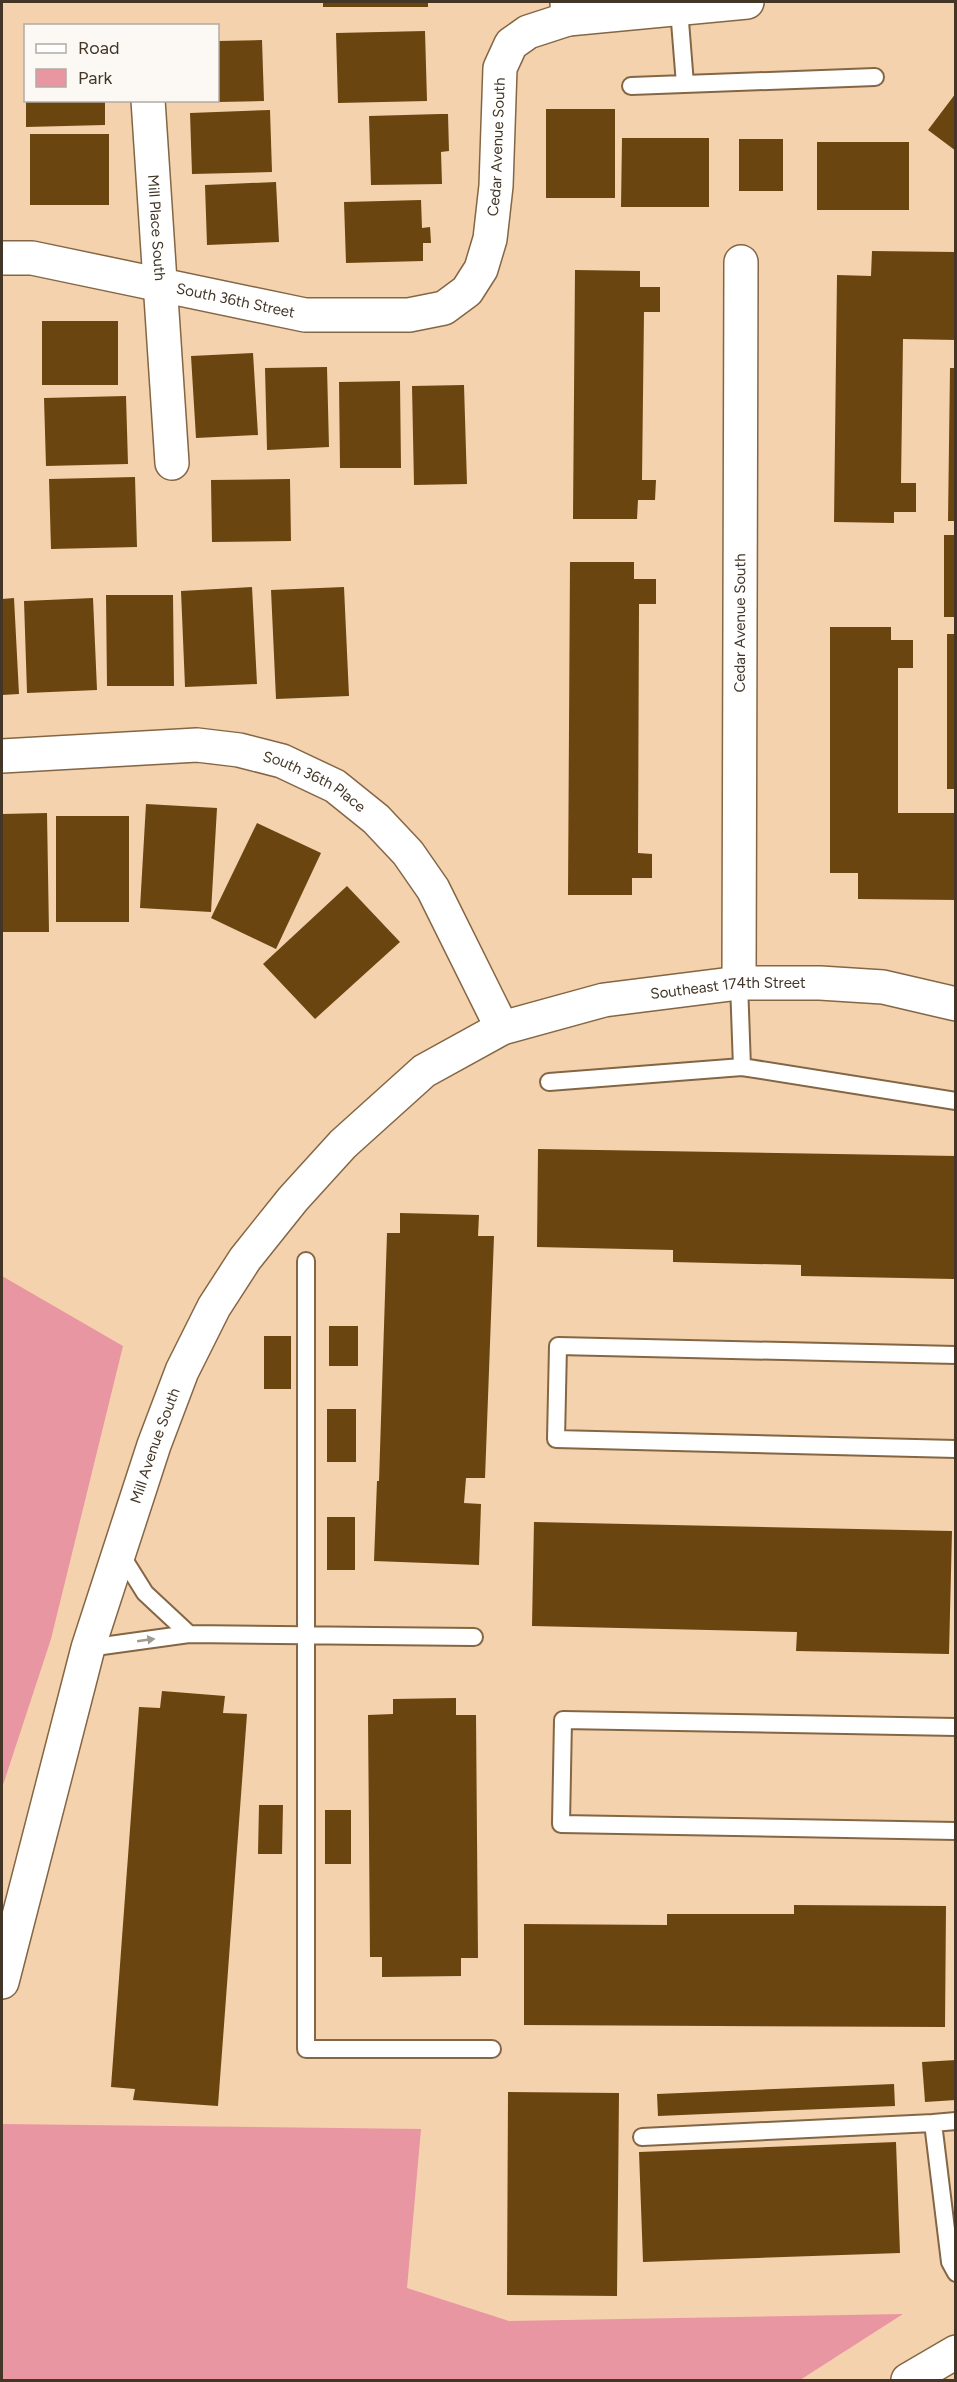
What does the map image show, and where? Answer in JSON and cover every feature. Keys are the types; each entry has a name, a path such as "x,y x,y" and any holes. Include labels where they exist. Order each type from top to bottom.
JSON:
{"street":[{"path":"567,10 679,9 747,2"},
{"name":"Cedar Avenue South","path":"467,291 481,269 490,239 496,186 500,68 511,44 567,10"},
{"name":"Mill Place South","path":"148,102 172,463"},
{"name":"South 36th Street","path":"2,258 32,258 305,315 409,315 444,308 467,291"},
{"name":"Cedar Avenue South","path":"739,983 741,262"},
{"name":"South 36th Place","path":"2,756 197,745 239,750 282,761 335,786 376,819 408,853 433,889 502,1028"},
{"name":"Southeast 174th Street","path":"502,1028 604,1000 739,983 820,983 883,987 956,1004"},
{"name":"Mill Avenue South","path":"2,1982 88,1648 154,1445 182,1371 214,1307 245,1259 293,1199 343,1144 424,1071 502,1028"},
{"path":"908,2380 956,2352"}],"lane":[{"path":"679,9 685,84"},
{"path":"631,86 875,77"},
{"path":"739,983 742,1067"},
{"path":"549,1082 742,1067 956,1101"},
{"path":"306,1261 306,2049 492,2049"},
{"path":"956,1355 558,1346 556,1439 956,1449"},
{"path":"119,1552 145,1593 189,1634"},
{"path":"88,1648 189,1634 474,1637"},
{"path":"956,1726 563,1720 561,1824 956,1831"},
{"path":"642,2137 956,2121"},
{"path":"933,2123 950,2262 956,2273"}],"green space":[{"path":"2,1276 123,1346 51,1639 2,1788"},
{"path":"2,2124 421,2129 407,2288 509,2321 903,2314 800,2380 2,2380"}],"building":[{"path":"323,2 428,2 428,7 323,7"},
{"path":"425,31 427,101 338,103 336,33"},
{"path":"262,40 264,101 219,102 219,41"},
{"path":"956,93 956,151 928,130"},
{"path":"26,102 105,102 105,125 26,127"},
{"path":"546,109 615,109 615,198 546,198"},
{"path":"270,110 272,172 192,174 190,113"},
{"path":"448,114 449,151 441,152 442,184 371,185 369,116"},
{"path":"30,134 109,134 109,205 30,205"},
{"path":"622,138 709,138 709,207 621,207"},
{"path":"739,139 783,139 783,191 739,191"},
{"path":"817,142 909,142 909,210 817,210"},
{"path":"276,182 279,242 207,245 205,185"},
{"path":"421,200 422,228 430,227 431,243 423,243 423,261 346,263 344,202"},
{"path":"872,251 956,252 956,340 903,339 901,483 916,483 916,512 894,512 894,523 834,522 837,275 871,276"},
{"path":"575,270 640,271 640,287 660,287 660,312 644,312 642,480 656,480 655,500 638,500 637,519 573,519"},
{"path":"42,321 118,321 118,385 42,385"},
{"path":"253,353 258,435 196,438 191,356"},
{"path":"327,367 329,447 267,450 265,368"},
{"path":"950,368 956,368 956,521 948,521"},
{"path":"400,381 401,468 340,468 339,382"},
{"path":"464,385 467,484 414,485 412,386"},
{"path":"126,396 128,464 46,466 44,398"},
{"path":"135,477 137,547 51,549 49,479"},
{"path":"290,479 291,541 212,542 211,480"},
{"path":"944,535 956,535 956,617 944,617"},
{"path":"570,562 634,562 634,579 656,579 656,604 639,604 638,853 652,854 652,878 632,878 632,895 568,895"},
{"path":"252,587 257,684 185,687 181,591"},
{"path":"344,587 349,696 276,699 271,590"},
{"path":"106,595 173,595 174,686 107,686"},
{"path":"14,598 19,694 2,695 2,599"},
{"path":"93,598 97,690 27,693 24,601"},
{"path":"830,627 891,627 891,640 913,640 913,668 898,668 898,813 956,813 956,900 858,899 858,873 830,873"},
{"path":"947,634 956,634 956,789 947,789"},
{"path":"146,804 217,808 211,912 140,908"},
{"path":"47,813 49,932 2,932 2,814"},
{"path":"56,816 129,816 129,922 56,922"},
{"path":"257,823 321,853 276,949 211,918"},
{"path":"347,886 400,942 315,1019 263,964"},
{"path":"538,1149 956,1156 954,1279 801,1276 801,1265 673,1262 673,1250 537,1247"},
{"path":"400,1213 479,1215 478,1236 494,1236 485,1478 466,1478 464,1503 481,1504 479,1565 374,1561 377,1481 379,1481 387,1233 400,1233"},
{"path":"329,1326 358,1326 358,1366 329,1366"},
{"path":"264,1336 291,1336 291,1389 264,1389"},
{"path":"327,1409 356,1409 356,1462 327,1462"},
{"path":"327,1517 355,1517 355,1570 327,1570"},
{"path":"534,1522 952,1531 949,1654 796,1651 797,1632 532,1626"},
{"path":"162,1691 225,1696 223,1713 247,1714 218,2106 133,2100 135,2089 111,2087 139,1707 160,1708"},
{"path":"456,1698 456,1715 476,1715 478,1958 461,1958 461,1976 382,1977 382,1957 370,1957 368,1715 393,1714 393,1699"},
{"path":"259,1805 283,1805 282,1854 258,1854"},
{"path":"325,1810 351,1810 351,1864 325,1864"},
{"path":"794,1905 946,1906 945,2027 524,2025 524,1924 667,1925 667,1914 794,1914"},
{"path":"956,2060 956,2100 925,2102 922,2062"},
{"path":"894,2084 895,2106 658,2116 657,2094"},
{"path":"508,2092 619,2093 617,2296 507,2295"},
{"path":"896,2142 900,2253 643,2262 639,2152"}]}
